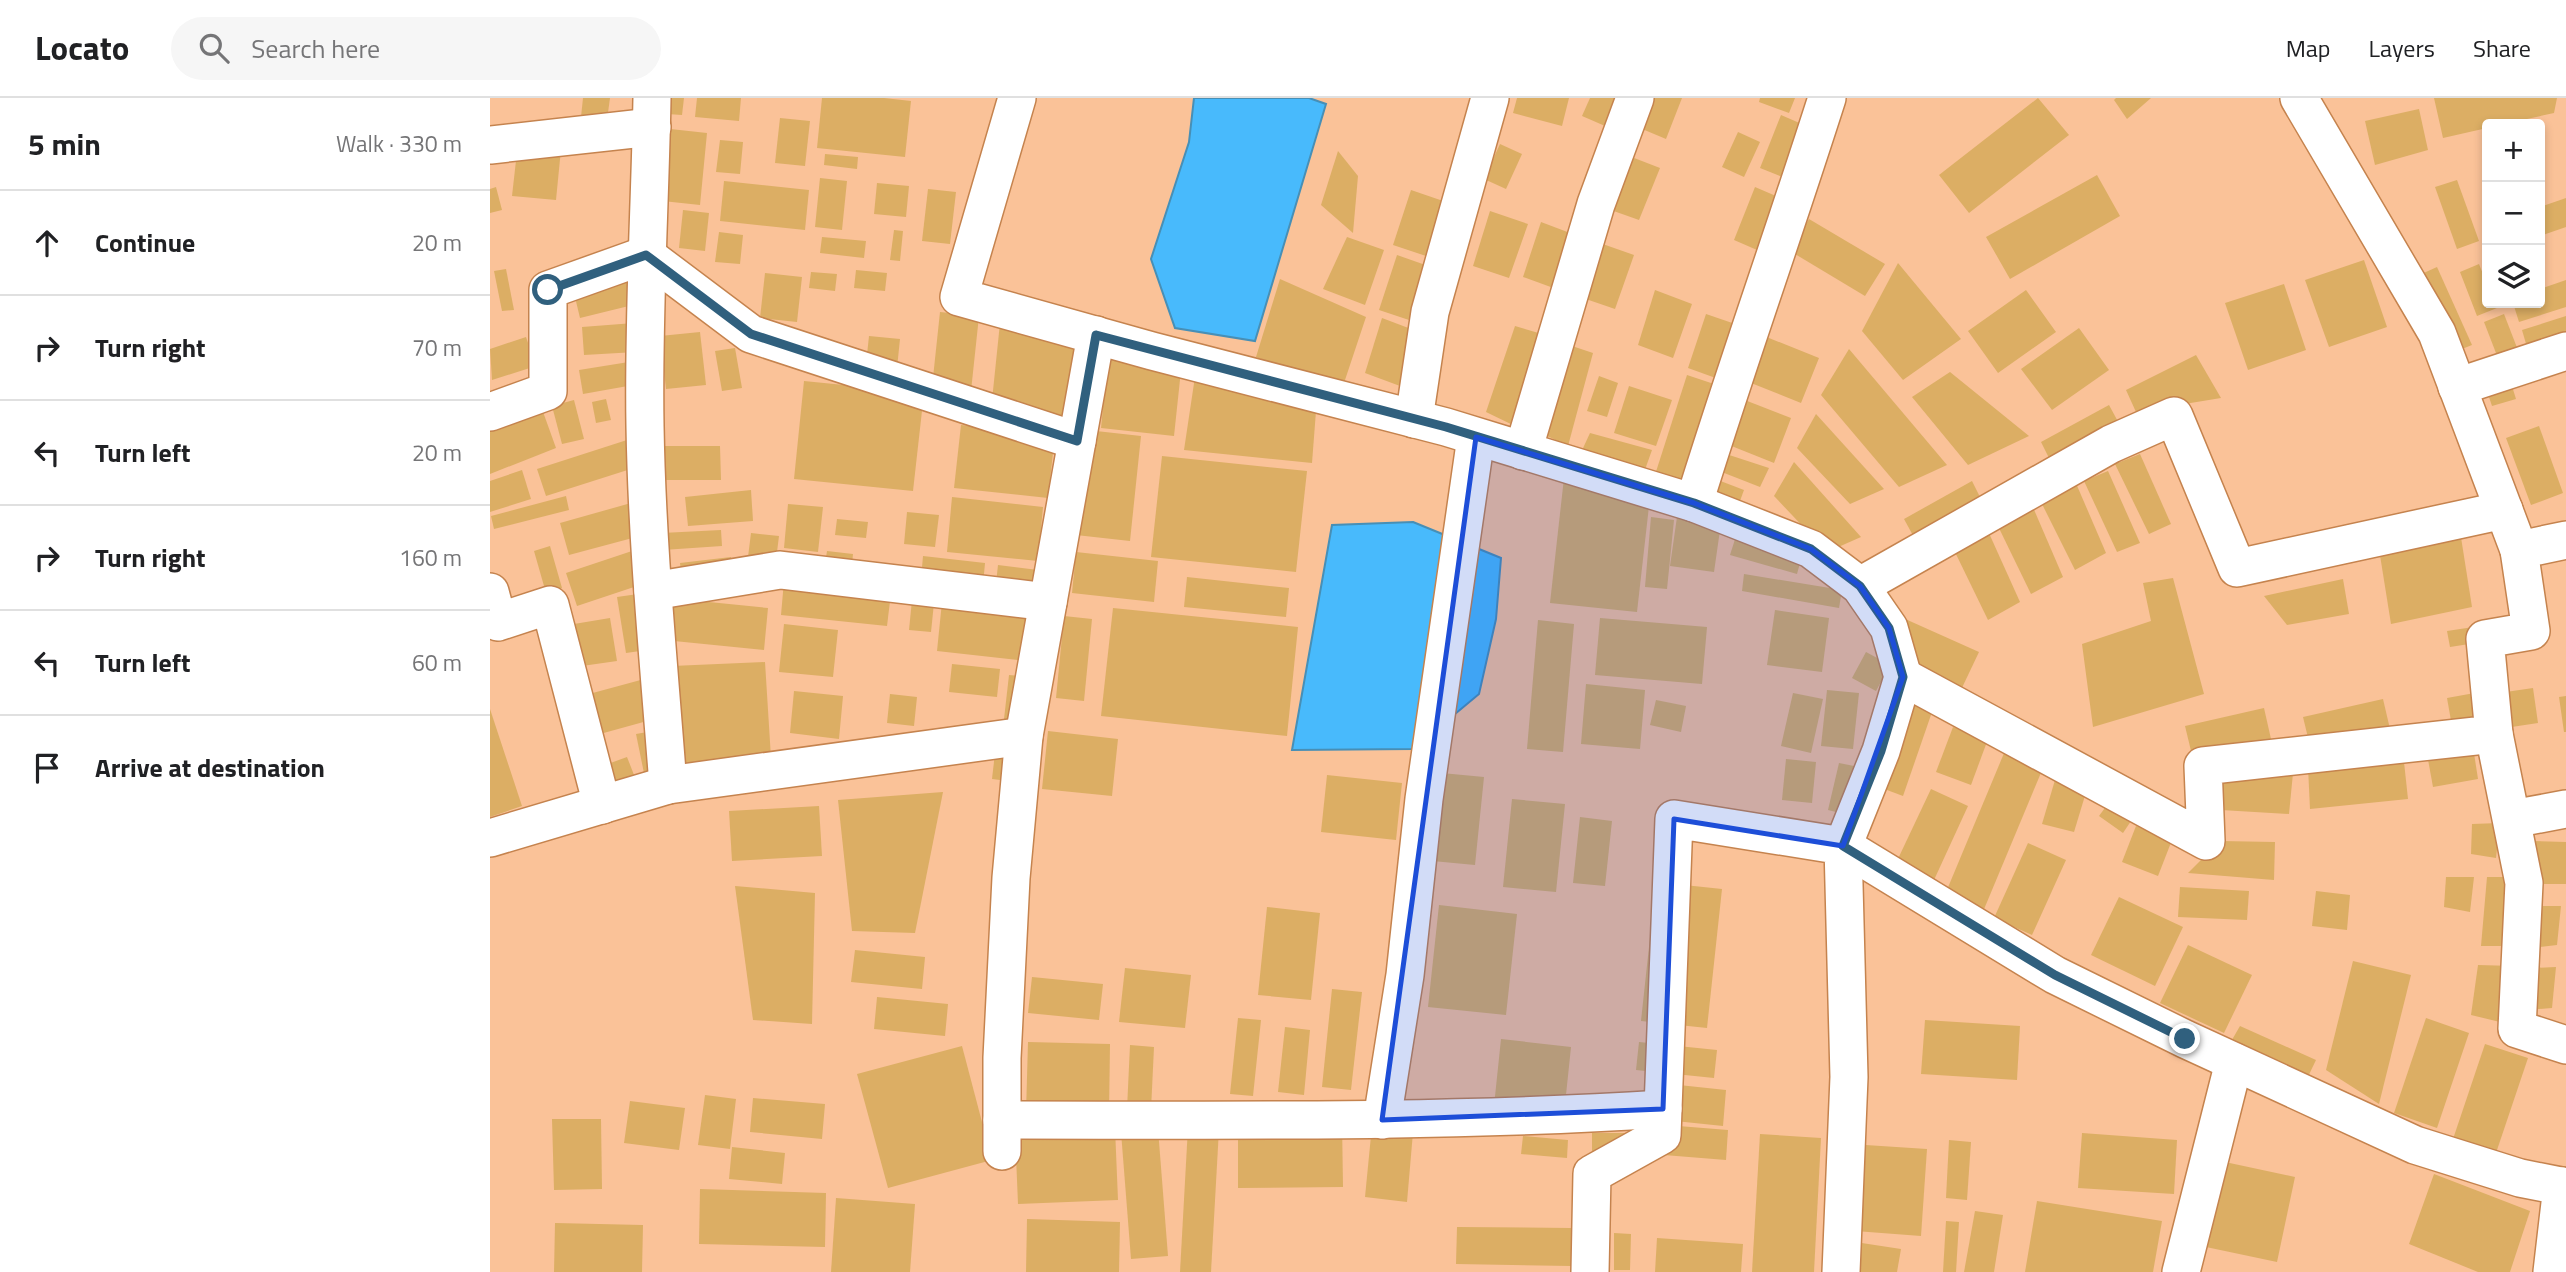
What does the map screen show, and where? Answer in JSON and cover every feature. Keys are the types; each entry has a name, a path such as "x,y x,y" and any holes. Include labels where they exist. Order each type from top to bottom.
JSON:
{"street":[{"path":"1017,98 959,297 1414,419 1694,503 1811,549 1860,586 1889,628 1903,677 1881,751 1843,846 1849,1077 1841,1272"},
{"path":"1414,419 1430,312 1490,98"},
{"path":"1523,451 1596,204 1635,98"},
{"path":"1694,503 1735,371 1789,218 1827,98"},
{"path":"2299,98 2437,333 2519,550 2531,631 2485,639 2494,734 2524,883 2517,1029 2566,1045"},
{"path":"490,145 652,113 646,255 645,426 653,591 668,785"},
{"path":"646,255 751,334 1077,441"},
{"path":"490,412 548,391 548,290 646,255"},
{"path":"1096,335 1024,737 1012,878 1002,1135 1382,1120 1544,1117 1663,1110"},
{"path":"2457,387 2566,351"},
{"path":"1860,586 2111,444 2174,416 2237,568 2504,510"},
{"path":"1382,1120 1405,975 1424,799 1476,437"},
{"path":"2519,550 2566,540"},
{"path":"653,591 780,570 1048,602"},
{"path":"490,592 498,622 550,605 602,805"},
{"path":"1903,677 2206,841 2203,766 2494,734"},
{"path":"490,838 668,785 1024,737"},
{"path":"2512,819 2566,808"},
{"path":"1590,1272 1592,1174 1662,1135 1674,819 1843,846 2055,975 2234,1062 2415,1145 2520,1178 2564,1186 2553,1272"},
{"path":"2180,1272 2234,1062"}],"highlighted area":[{"path":"1476,437 1694,503 1811,549 1860,586 1889,628 1903,677 1843,846 1674,819 1663,1109 1382,1120"}],"water":[{"path":"1194,98 1309,98 1326,104 1255,341 1175,328 1151,259 1189,142"},
{"path":"1413,522 1501,558 1496,619 1479,694 1413,749 1292,750 1332,525"}],"building":[{"path":"583,98 610,98 607,120 581,117"},
{"path":"668,98 684,98 682,115 667,114"},
{"path":"697,98 741,98 739,121 695,117"},
{"path":"822,98 911,101 905,157 817,148"},
{"path":"1517,98 1569,98 1562,126 1513,113"},
{"path":"1590,98 1626,98 1612,129 1582,116"},
{"path":"1647,98 1682,98 1666,139 1635,126"},
{"path":"1760,98 1795,98 1789,113 1759,102"},
{"path":"2038,98 2069,135 1969,213 1939,175"},
{"path":"2151,98 2127,119 2114,100"},
{"path":"2434,98 2557,98 2554,113 2527,119 2482,119 2482,129 2443,138"},
{"path":"2419,109 2428,150 2375,165 2365,121"},
{"path":"1781,115 1811,128 1790,180 1760,168"},
{"path":"780,118 810,121 805,166 775,163"},
{"path":"652,127 707,133 700,205 644,199"},
{"path":"1738,132 1760,142 1744,177 1722,167"},
{"path":"519,134 562,139 556,200 512,196"},
{"path":"720,140 743,142 740,174 716,172"},
{"path":"1500,144 1522,154 1506,189 1484,179"},
{"path":"1338,151 1358,176 1353,233 1321,205"},
{"path":"825,154 858,157 857,169 824,165"},
{"path":"1629,156 1660,168 1639,220 1608,209"},
{"path":"2097,175 2120,216 2010,279 1986,237"},
{"path":"820,178 847,181 842,230 815,227"},
{"path":"2457,180 2479,241 2457,249 2435,187"},
{"path":"724,181 809,190 805,230 720,221"},
{"path":"877,183 909,186 906,217 874,214"},
{"path":"496,187 502,210 490,213 490,189"},
{"path":"1755,187 1785,200 1764,253 1734,240"},
{"path":"928,189 956,192 950,244 922,241"},
{"path":"1411,190 1449,203 1429,257 1393,245"},
{"path":"2566,198 2566,227 2545,234 2545,205"},
{"path":"683,210 709,213 705,251 679,248"},
{"path":"1490,211 1528,224 1509,278 1473,266"},
{"path":"1809,219 1885,264 1865,296 1790,251"},
{"path":"1541,222 1578,236 1559,290 1523,277"},
{"path":"894,230 903,231 900,261 890,260"},
{"path":"719,232 743,235 740,264 715,262"},
{"path":"822,237 866,241 864,258 820,253"},
{"path":"1347,237 1384,250 1365,305 1323,289"},
{"path":"1597,242 1634,255 1615,309 1580,297"},
{"path":"1397,255 1434,268 1415,322 1379,310"},
{"path":"2364,260 2387,327 2329,347 2305,280"},
{"path":"1898,263 1961,339 1903,380 1862,331"},
{"path":"2479,264 2482,272 2482,308 2497,308 2477,316 2460,272"},
{"path":"2437,267 2472,345 2452,353 2417,276"},
{"path":"506,269 514,310 502,311 494,271"},
{"path":"856,270 887,273 885,291 854,288"},
{"path":"811,272 837,274 835,291 809,288"},
{"path":"765,273 802,277 797,322 760,318"},
{"path":"635,278 641,303 580,318 574,293"},
{"path":"1280,279 1366,317 1342,389 1256,357"},
{"path":"2566,280 2566,307 2519,322 2515,308 2545,308 2545,287"},
{"path":"2284,284 2306,350 2248,370 2225,303"},
{"path":"1655,290 1692,304 1673,358 1638,345"},
{"path":"2026,290 2056,332 1998,373 1968,331"},
{"path":"940,312 979,316 971,391 932,387"},
{"path":"1706,314 1744,327 1724,381 1688,368"},
{"path":"2504,314 2521,358 2501,366 2484,322"},
{"path":"2566,316 2566,342 2529,354 2522,330"},
{"path":"1382,318 1419,332 1400,386 1365,373"},
{"path":"634,323 636,352 584,355 582,327"},
{"path":"1000,323 1079,331 1070,419 991,410"},
{"path":"1515,326 1542,334 1517,427 1486,412"},
{"path":"2079,328 2109,370 2052,410 2021,369"},
{"path":"700,332 706,385 666,389 660,336"},
{"path":"869,336 900,339 897,368 866,364"},
{"path":"1764,336 1819,358 1801,403 1746,381"},
{"path":"526,337 536,366 492,380 490,349"},
{"path":"1566,344 1593,353 1568,446 1537,431"},
{"path":"735,348 742,388 722,391 715,351"},
{"path":"1849,349 1947,465 1899,487 1821,395"},
{"path":"1108,354 1182,361 1174,436 1101,428"},
{"path":"2196,355 2221,398 2136,412 2126,390"},
{"path":"635,361 639,384 583,394 579,370"},
{"path":"1196,370 1317,398 1312,463 1184,450"},
{"path":"1950,372 2029,436 1968,465 1912,397"},
{"path":"1687,375 1720,386 1686,492 1653,481"},
{"path":"1599,376 1618,383 1607,417 1587,411"},
{"path":"804,381 924,393 913,491 794,479"},
{"path":"2511,383 2516,399 2492,406 2487,391"},
{"path":"1629,386 1672,400 1656,446 1614,433"},
{"path":"1737,397 1791,418 1774,463 1719,441"},
{"path":"606,399 611,420 596,423 592,402"},
{"path":"574,400 584,439 562,444 552,406"},
{"path":"2109,405 2122,429 2052,464 2041,442"},
{"path":"542,409 556,448 490,474 490,429"},
{"path":"1816,414 1884,489 1850,504 1797,448"},
{"path":"961,425 1055,435 1048,498 954,488"},
{"path":"2539,426 2563,493 2531,505 2506,438"},
{"path":"1087,430 1141,436 1130,541 1076,535"},
{"path":"1590,433 1652,450 1642,478 1578,459"},
{"path":"627,440 637,467 546,496 537,469"},
{"path":"659,446 720,446 721,480 659,480"},
{"path":"1720,452 1769,468 1760,487 1714,469"},
{"path":"2140,454 2171,524 2149,534 2115,464"},
{"path":"1162,456 1307,471 1296,572 1151,557"},
{"path":"1794,462 1861,537 1827,552 1774,496"},
{"path":"1565,469 1649,506 1637,612 1550,603"},
{"path":"522,470 531,499 490,512 490,481"},
{"path":"2108,471 2140,543 2117,552 2084,481"},
{"path":"1710,477 1744,490 1737,509 1702,496"},
{"path":"1972,481 1984,505 1916,541 1904,519"},
{"path":"2075,481 2106,553 2075,570 2039,498"},
{"path":"751,490 753,521 688,526 685,497"},
{"path":"566,496 569,510 494,529 491,516"},
{"path":"952,497 1043,507 1038,561 947,552"},
{"path":"631,503 640,536 569,555 560,523"},
{"path":"788,504 823,507 818,552 784,548"},
{"path":"2032,505 2063,577 2031,594 1996,522"},
{"path":"907,512 939,515 935,547 904,544"},
{"path":"1651,517 1674,520 1667,589 1645,587"},
{"path":"1677,517 1721,523 1714,572 1670,566"},
{"path":"837,519 868,522 866,538 835,535"},
{"path":"721,530 722,546 663,550 662,533"},
{"path":"1988,531 2020,602 1988,620 1953,548"},
{"path":"2460,531 2472,607 2391,624 2379,549"},
{"path":"751,533 779,536 776,560 748,557"},
{"path":"1737,533 1803,552 1797,574 1730,555"},
{"path":"550,546 562,588 546,593 534,551"},
{"path":"635,550 646,583 577,606 566,573"},
{"path":"827,551 853,554 851,574 824,571"},
{"path":"1076,552 1158,561 1154,602 1072,593"},
{"path":"923,556 985,563 983,585 921,579"},
{"path":"731,557 733,575 682,581 680,563"},
{"path":"998,565 1038,570 1035,596 995,592"},
{"path":"1744,574 1842,590 1839,608 1742,591"},
{"path":"1187,577 1289,588 1286,617 1184,607"},
{"path":"2173,578 2204,694 2093,727 2082,644 2151,621 2143,583"},
{"path":"2343,579 2349,614 2287,625 2264,596"},
{"path":"784,581 891,593 887,626 781,615"},
{"path":"638,594 647,650 626,653 617,597"},
{"path":"669,598 768,608 764,650 664,640"},
{"path":"912,600 934,603 931,632 909,630"},
{"path":"942,602 1032,611 1027,661 937,651"},
{"path":"1113,608 1298,627 1287,736 1101,716"},
{"path":"1775,610 1829,618 1822,672 1767,665"},
{"path":"1064,616 1092,619 1084,701 1056,698"},
{"path":"610,618 617,661 575,667 568,625"},
{"path":"1600,618 1707,627 1702,684 1595,675"},
{"path":"1903,618 1979,652 1960,692 1912,667"},
{"path":"1538,620 1574,624 1563,752 1527,749"},
{"path":"784,624 838,630 833,677 779,672"},
{"path":"2480,626 2482,642 2450,647 2447,631"},
{"path":"1866,652 1890,665 1876,691 1852,678"},
{"path":"765,662 771,758 678,763 672,666"},
{"path":"952,664 1000,669 997,697 949,692"},
{"path":"1009,675 1023,676 1019,721 1004,719"},
{"path":"648,678 658,718 600,734 589,694"},
{"path":"1586,684 1645,690 1640,749 1581,744"},
{"path":"2533,688 2538,723 2505,728 2499,693"},
{"path":"1827,690 1859,693 1853,749 1821,746"},
{"path":"794,691 843,696 839,739 790,733"},
{"path":"2480,692 2486,727 2453,732 2447,698"},
{"path":"1793,693 1823,699 1811,753 1781,746"},
{"path":"890,694 917,697 914,726 887,723"},
{"path":"2566,696 2566,732 2564,732 2559,697"},
{"path":"2383,699 2390,729 2310,746 2303,717"},
{"path":"1656,700 1686,706 1681,732 1650,725"},
{"path":"1908,703 1932,712 1903,796 1879,787"},
{"path":"2264,708 2271,739 2192,755 2185,726"},
{"path":"490,709 522,806 490,817"},
{"path":"1953,727 1988,739 1971,785 1936,772"},
{"path":"653,731 662,775 645,778 636,734"},
{"path":"1048,731 1118,739 1112,796 1042,789"},
{"path":"2007,746 2043,768 1982,914 1944,897"},
{"path":"2473,747 2478,779 2433,787 2427,754"},
{"path":"995,753 1010,754 1008,781 992,779"},
{"path":"627,757 636,780 613,789 605,765"},
{"path":"1786,759 1816,762 1812,803 1782,800"},
{"path":"2404,762 2408,799 2310,809 2308,767"},
{"path":"1839,763 1859,767 1848,815 1828,810"},
{"path":"2218,771 2293,773 2289,814 2221,810"},
{"path":"1431,772 1484,777 1475,865 1422,860"},
{"path":"1327,775 1402,783 1396,840 1321,832"},
{"path":"2055,780 2087,789 2074,832 2042,824"},
{"path":"1931,789 1968,806 1934,880 1896,863"},
{"path":"943,792 915,933 852,931 838,800"},
{"path":"1512,799 1565,804 1556,892 1503,887"},
{"path":"2110,801 2133,818 2123,833 2099,816"},
{"path":"819,806 822,856 732,861 729,811"},
{"path":"1580,817 1612,821 1605,886 1573,883"},
{"path":"2500,823 2496,858 2471,854 2472,824"},
{"path":"2136,826 2172,840 2158,876 2122,862"},
{"path":"2220,841 2275,842 2274,880 2188,873"},
{"path":"2533,841 2566,842 2566,884 2533,884"},
{"path":"2028,843 2066,860 2032,935 1994,918"},
{"path":"2446,877 2474,877 2470,912 2444,907"},
{"path":"2487,877 2510,877 2511,946 2481,946"},
{"path":"1656,882 1722,889 1707,1028 1641,1021"},
{"path":"735,886 815,893 812,1024 753,1020"},
{"path":"2180,887 2249,891 2247,920 2178,917"},
{"path":"2316,891 2350,895 2347,930 2312,926"},
{"path":"2119,897 2183,927 2155,986 2091,955"},
{"path":"1439,905 1517,914 1506,1015 1428,1007"},
{"path":"2537,906 2561,906 2557,945 2532,948"},
{"path":"1267,907 1320,913 1311,1000 1258,995"},
{"path":"2188,945 2252,975 2224,1033 2160,1003"},
{"path":"855,950 925,957 922,989 851,982"},
{"path":"2353,961 2411,975 2379,1104 2326,1070"},
{"path":"2478,965 2514,966 2500,1022 2471,1015"},
{"path":"2556,967 2552,1008 2527,1010 2532,968"},
{"path":"1125,968 1191,975 1185,1028 1119,1022"},
{"path":"1032,977 1103,984 1099,1020 1028,1013"},
{"path":"1332,989 1362,992 1351,1090 1322,1087"},
{"path":"877,997 948,1004 945,1036 874,1029"},
{"path":"1238,1018 1261,1020 1253,1096 1230,1094"},
{"path":"2426,1018 2469,1033 2437,1128 2394,1113"},
{"path":"1925,1020 2020,1026 2017,1080 1921,1074"},
{"path":"2240,1026 2316,1060 2305,1083 2229,1045"},
{"path":"1285,1027 1310,1030 1304,1095 1278,1092"},
{"path":"1501,1039 1571,1047 1564,1114 1494,1106"},
{"path":"1028,1042 1110,1044 1109,1114 1026,1113"},
{"path":"1639,1042 1717,1050 1714,1078 1636,1070"},
{"path":"2485,1044 2528,1058 2496,1153 2453,1139"},
{"path":"1130,1045 1154,1047 1151,1110 1127,1109"},
{"path":"962,1046 992,1160 888,1188 857,1074"},
{"path":"1660,1083 1726,1090 1723,1126 1656,1119"},
{"path":"705,1095 736,1099 730,1149 698,1145"},
{"path":"753,1098 825,1104 822,1139 750,1132"},
{"path":"630,1101 685,1108 679,1150 624,1143"},
{"path":"1374,1105 1415,1109 1407,1202 1365,1197"},
{"path":"552,1119 601,1119 602,1189 554,1190"},
{"path":"1238,1121 1342,1121 1343,1187 1238,1188"},
{"path":"1666,1125 1728,1130 1726,1160 1664,1155"},
{"path":"1188,1127 1219,1129 1211,1272 1180,1272"},
{"path":"1115,1128 1118,1200 1018,1204 1015,1132"},
{"path":"1158,1129 1168,1256 1131,1259 1121,1132"},
{"path":"1592,1133 1651,1133 1651,1163 1592,1164"},
{"path":"2082,1133 2177,1140 2174,1194 2078,1188"},
{"path":"1760,1134 1821,1138 1814,1272 1752,1272"},
{"path":"1523,1136 1568,1140 1567,1158 1521,1154"},
{"path":"1949,1140 1971,1142 1967,1200 1946,1198"},
{"path":"1835,1143 1927,1149 1921,1236 1829,1229"},
{"path":"732,1147 785,1153 782,1184 729,1179"},
{"path":"2225,1162 2295,1177 2277,1262 2206,1247"},
{"path":"2434,1174 2530,1211 2510,1272 2478,1272 2409,1244"},
{"path":"700,1189 826,1193 825,1247 699,1244"},
{"path":"836,1198 915,1204 910,1272 831,1272"},
{"path":"2037,1201 2162,1221 2153,1272 2025,1272"},
{"path":"1975,1211 2003,1215 1994,1272 1964,1272"},
{"path":"1027,1219 1120,1222 1119,1272 1026,1272"},
{"path":"1946,1221 1959,1222 1956,1272 1943,1272"},
{"path":"555,1223 643,1225 642,1272 554,1272"},
{"path":"1457,1227 1571,1228 1571,1266 1456,1264"},
{"path":"1614,1233 1631,1234 1630,1270 1614,1270"},
{"path":"1657,1238 1743,1244 1741,1272 1655,1272"},
{"path":"1842,1240 1901,1249 1897,1272 1838,1272"}],"route":[{"path":"548,290 646,255 751,334 1077,441 1096,335 1446,427 1694,503 1811,549 1860,586 1889,628 1903,677 1881,751 1843,846 2055,975 2185,1039"}]}
